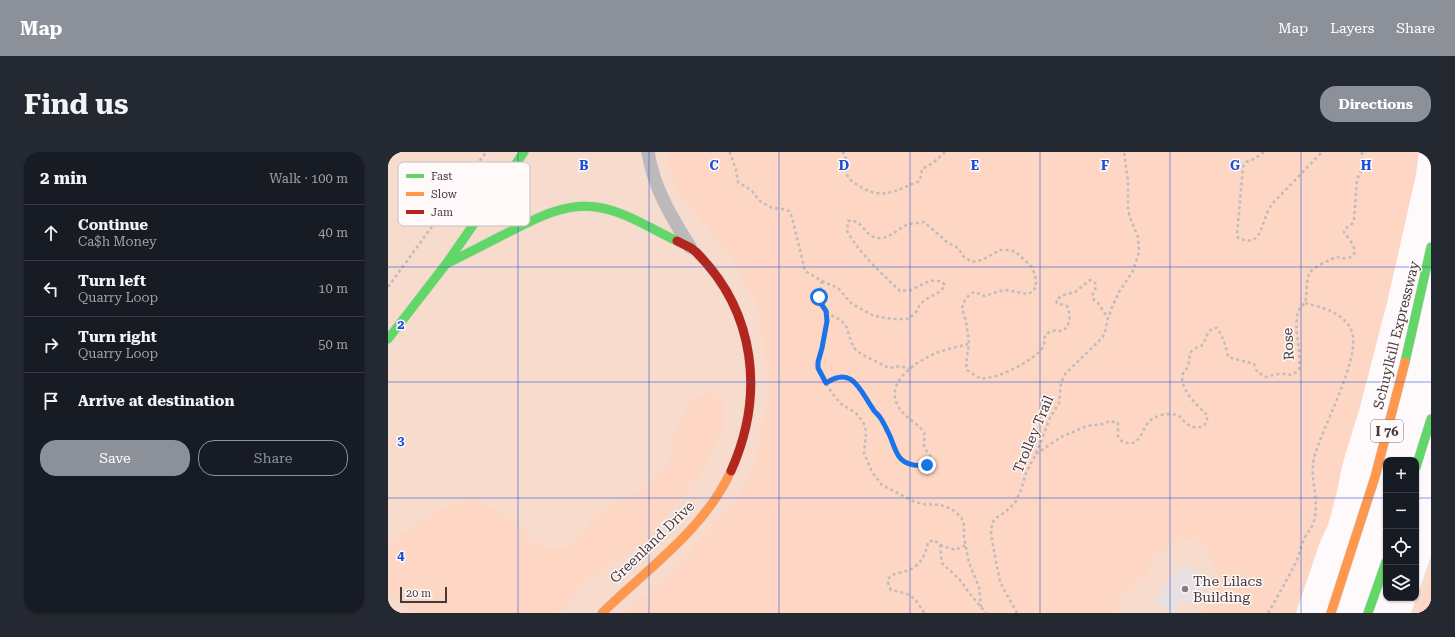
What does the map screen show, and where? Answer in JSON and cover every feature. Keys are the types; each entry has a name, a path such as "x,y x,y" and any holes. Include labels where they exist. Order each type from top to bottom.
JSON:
{"main road":[{"path":"517,162 524,152"},
{"name":"Greenland Drive","path":"530,222 561,209 575,206 613,210 691,249 718,277 737,309 744,329 751,371 751,391 745,430 729,473 720,492 708,510 677,543 602,613"},
{"path":"388,338 446,264 472,226"},
{"name":"Greenland Drive","path":"446,264 521,226"},
{"name":"Schuylkill Expressway","path":"1331,613 1367,506 1409,346 1431,247"},
{"name":"I 76","path":"1419,457 1431,419"},
{"path":"1368,613 1385,565"}],"street":[{"name":"Greenland Drive","path":"648,152 658,188 666,208 691,249"}],"path":[{"path":"479,162 486,152"},
{"path":"729,152 736,170 738,182 751,190 760,201 772,208 789,211 794,222 805,271 838,288 852,304 874,316 892,319 909,319 917,311 919,305 943,289 945,285 934,281 918,285 910,290 900,291 856,246 846,231 848,221 853,220 860,222 871,236 877,238 886,238 908,224 924,222 948,242 958,248 964,257 972,262 982,260 1000,250 1016,252 1032,267 1036,279 1036,287 1032,292 1028,294 1006,290 985,296 975,292 970,294 965,300 962,308 966,321 969,344 966,364 967,370 980,378 994,377 1014,369 1040,351 1044,346 1044,338 1046,334 1055,330 1063,331 1070,323 1069,310 1066,306 1057,303 1056,300 1063,295 1076,292 1090,280 1094,281 1097,286 1092,296 1108,318"},
{"path":"842,152 846,163 845,169 848,177 853,183 865,190 878,194 888,194 920,181 922,169 933,163 945,152"},
{"name":"Trolley Trail","path":"1017,613 1000,582 991,535 992,523 996,518 1016,503 1026,473 1036,454 1050,418 1059,403 1062,379 1065,374 1102,338 1105,333 1108,318 1119,292 1132,271 1139,252 1138,237 1128,210 1128,181 1124,152"},
{"path":"1264,152 1254,160 1246,162 1243,168 1237,234 1238,238 1246,241 1254,240 1259,235 1266,215 1272,204 1322,152"},
{"name":"Rose","path":"1036,454 1061,437 1087,426 1103,424 1110,421 1118,423 1118,436 1120,440 1131,443 1137,441 1147,425 1155,417 1175,414 1181,417 1184,422 1195,428 1204,426 1207,420 1207,415 1190,397 1182,379 1188,365 1190,355 1194,349 1203,344 1208,332 1211,329 1217,328 1225,345 1228,357 1254,364 1257,372 1266,376 1279,374 1288,376 1294,375 1299,370 1300,364 1300,354 1297,340 1297,316 1298,310 1305,303 1308,277 1311,271 1331,259 1337,257 1348,258 1353,255 1353,245 1344,232 1354,220 1357,180 1362,168 1362,152"},
{"path":"388,287 432,226"},
{"path":"822,281 819,297 822,305 826,311 841,320 847,328 851,342 855,349 861,354 889,368 901,366 909,368"},
{"path":"1268,613 1293,568 1305,536 1314,523 1316,512 1313,474 1314,459 1335,405 1352,353 1352,332 1348,324 1343,319 1327,310 1305,303"},
{"path":"826,311 827,321 818,368 832,393 840,403 856,413 865,425 866,433 864,453 877,479 882,485 915,502 941,505 949,508 956,512 962,519 969,563 979,587 981,607"},
{"path":"826,383 832,379 844,376 851,379 860,387 873,410 879,415 889,433 896,452 901,459 909,464 931,464 934,461 928,455 924,445 926,438 924,432 910,420 897,405 895,392 898,381 909,368 936,353 969,344"},
{"path":"924,613 918,603 909,594 891,590 888,585 888,581 891,576 910,570 919,562 926,552 928,542 934,540 940,545 955,550 966,545"},
{"path":"940,545 942,563 960,580 986,613"}],"shaded area":[{"path":"388,152 1388,152 1282,613 388,613"},
{"path":"666,152 1419,152 1416,175 1387,303 1360,407 1342,466 1328,525 1320,542 1296,613 1200,613 1215,596 1217,573 1210,555 1205,548 1198,542 1180,537 1154,558 1146,576 1120,597 1116,613 622,613 667,578 732,503 753,470 769,395 768,368 756,302 733,260 678,190 672,178"},
{"path":"704,393 714,393 721,400 724,408 723,427 698,478 644,543 629,555 590,579 559,613 410,613 404,603 388,594 388,550 394,540 434,511 471,499 481,501 500,512 522,528 535,542 554,549 564,549 579,536 590,521 605,509 631,496 667,467 673,450 675,430 683,413 695,397"},
{"path":"1431,556 1431,613 1411,613 1415,601 1419,601 1419,590"},
{"path":"1431,576 1431,613 1418,613"}],"building":[{"name":"The Lilacs Building","path":"1187,566 1206,577 1208,583 1196,606 1183,600 1175,613 1155,602 1162,588 1165,590 1177,567 1184,571"}],"traffic: fast":[{"path":"517,162 524,152"},
{"path":"530,222 547,214 571,207 596,207 628,216 677,241"},
{"path":"388,339 446,264 472,226"},
{"path":"446,264 521,226"},
{"path":"1405,362 1431,247"},
{"path":"1419,457 1431,419"},
{"path":"1368,613 1385,565"}],"traffic: slow":[{"path":"1331,613 1375,477 1405,362"},
{"path":"602,613 673,548 690,530 706,512 720,492 731,471"}],"traffic: jam":[{"path":"677,241 696,252 716,276 732,301 742,328 749,356 751,384 748,413 742,442 731,471"}],"place":[{"name":"The Lilacs Building","path":"1185,589"}],"route":[{"path":"819,297 826,311 827,321 818,368 826,383 832,379 844,376 851,379 860,387 873,410 879,415 889,433 896,452 901,459 909,464 920,466 927,465"}]}
